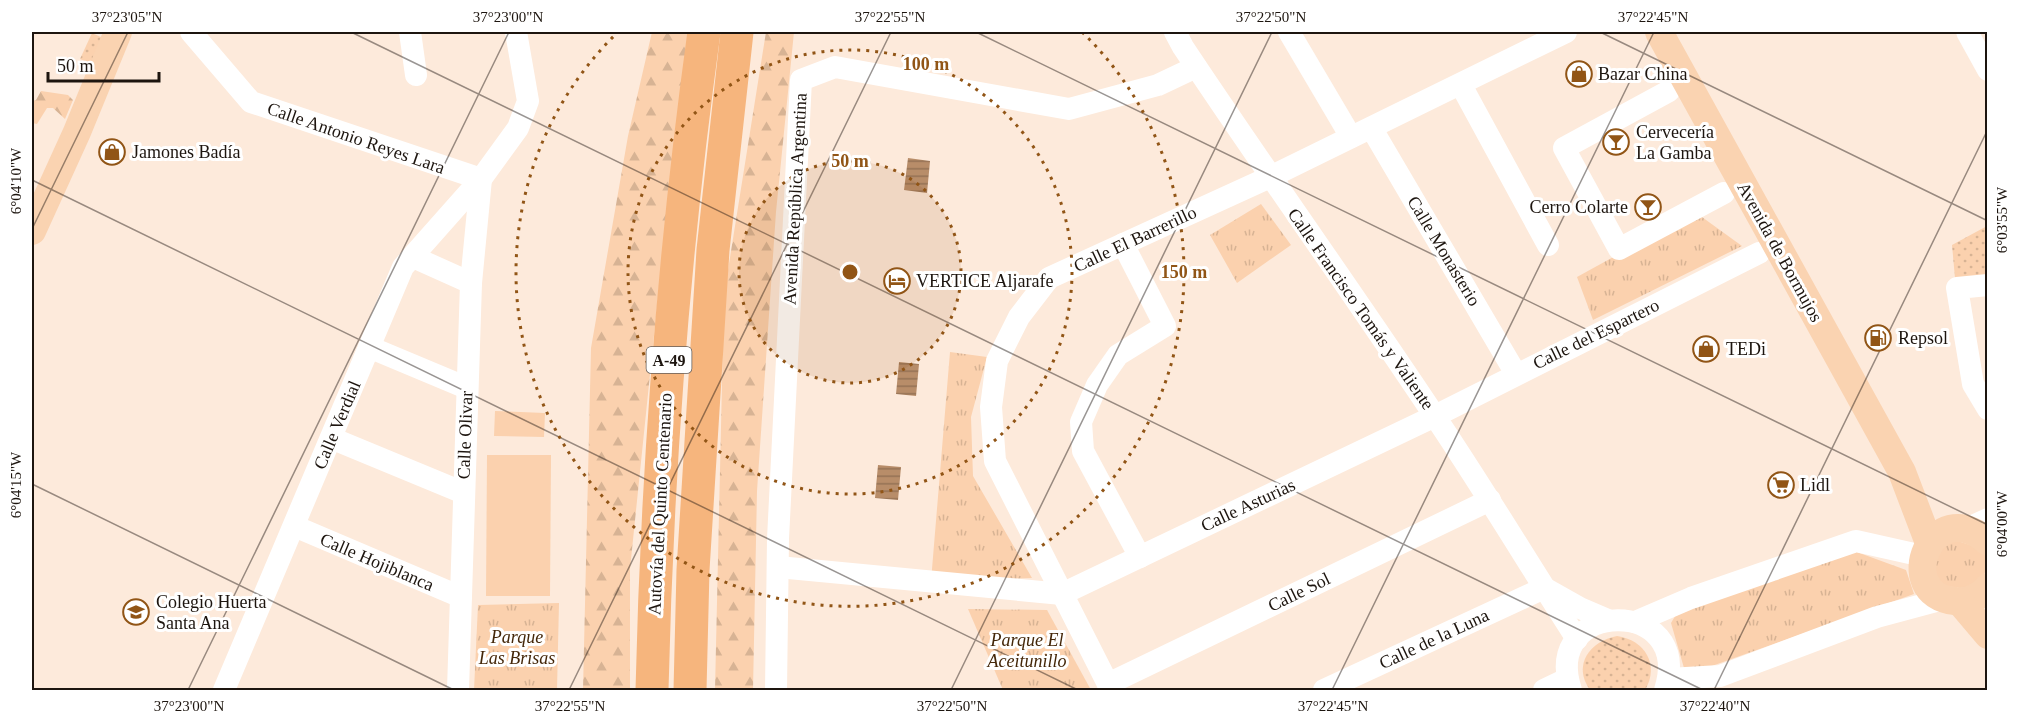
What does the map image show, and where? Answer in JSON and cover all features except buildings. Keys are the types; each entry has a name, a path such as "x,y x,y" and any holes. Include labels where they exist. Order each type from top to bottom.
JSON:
{"highway":[{"name":"Autovía del Quinto Centenario","path":"651,690 654,590 678,241 704,32"},
{"name":"Autovía del Quinto Centenario","path":"690,690 693,570 713,250 737,32"}],"main road":[{"path":"32,231 77,132 118,32"},
{"path":"77,132 132,32"},
{"name":"Avenida de Bormujos","path":"1659,32 1902,471 1926,550 1923,575 1928,585 1935,593 1952,600 1988,635"},
{"name":"Avenida de Bormujos","path":"1902,471 1939,508 1974,530"},
{"path":"1926,550 1945,531 1974,530"},
{"path":"1952,600 1979,595 1987,589"}],"street":[{"name":"Calle Antonio Reyes Lara","path":"191,32 251,102 481,179"},
{"path":"410,32 416,75"},
{"name":"Calle Verdial","path":"224,690 403,267 481,179 518,128 528,101 516,32"},
{"name":"Calle Francisco Tomás y Valiente","path":"1175,32 1270,177 1435,416 1577,639"},
{"path":"1289,32 1351,137"},
{"name":"Calle El Barrerillo","path":"1109,687 995,461 991,407 997,361 1019,317 1049,278 1372,129 1566,32"},
{"path":"1967,32 1988,70"},
{"name":"Avenida República Argentina","path":"776,690 778,567 801,80 835,67 1069,109 1158,85 1196,67"},
{"path":"1461,85 1548,245"},
{"path":"1669,91 1564,148 1619,249 1724,193"},
{"name":"Calle Monasterio","path":"1372,129 1516,374"},
{"name":"Calle Olivar","path":"458,690 471,283 481,179"},
{"path":"1123,243 1165,326 1118,355 1096,385 1081,422 1083,451 1140,556"},
{"name":"Calle del Espartero","path":"1435,416 1759,253"},
{"path":"413,257 471,283"},
{"path":"1988,285 1956,288 1973,384 1982,389 1988,410"},
{"path":"369,347 467,388"},
{"name":"Calle Asturias","path":"1062,594 1435,416"},
{"path":"331,438 464,493"},
{"name":"Calle Sol","path":"1109,687 1490,500"},
{"name":"Calle Hojiblanca","path":"294,526 460,597"},
{"path":"1635,622 1691,598 1856,542 1926,550"},
{"path":"778,567 1062,594"},
{"name":"Calle Francisco Tomás y Valiente","path":"1544,588 1580,609 1608,620 1622,619 1635,622"},
{"name":"Calle de la Luna","path":"1324,690 1544,588"},
{"path":"1635,622 1648,628 1666,651 1669,665 1667,685 1720,676 1880,616 1952,600"},
{"path":"1544,690 1569,685 1567,665 1570,652 1577,639 1596,624 1608,620"}],"green space":[{"path":"652,32 690,32 671,170 630,569 630,690 583,690 591,348 628,136"},
{"path":"766,32 794,32 776,212 757,491 753,690 715,690 724,295"},
{"path":"92,33 103,38 91,64 80,59"},
{"path":"41,91 68,95 73,100 65,119 53,108 47,108 37,124 32,123 32,101 36,100"},
{"path":"1261,204 1291,245 1237,283 1210,235"},
{"path":"1695,212 1742,246 1593,320 1577,277"},
{"path":"1987,226 1987,275 1955,278 1952,245"},
{"path":"950,352 987,357 971,417 973,476 1032,578 931,581"},
{"path":"495,411 545,413 544,437 494,436"},
{"path":"487,455 551,455 550,596 486,596"},
{"path":"1948,538 1983,549 1986,571 1973,590 1939,585 1931,560"},
{"path":"1854,551 1906,570 1914,594 1709,667 1684,668 1671,623 1677,613"},
{"name":"Parque Las Brisas","path":"559,603 557,690 474,690 478,605"},
{"name":"Parque El Aceitunillo","path":"968,609 1047,610 1091,690 1003,690"},
{"path":"1617,636 1635,643 1647,655 1651,672 1645,690 1590,690 1585,681 1583,672 1587,656 1599,643"}],"shaded area":[{"path":"908,158 930,161 927,193 904,190"},
{"path":"899,362 919,364 916,396 896,394"},
{"path":"878,465 901,467 898,500 875,498"}],"place":[{"name":"Bazar China","path":"1579,74"},
{"name":"Cervecería La Gamba","path":"1616,142"},
{"name":"Jamones Badía","path":"112,152"},
{"name":"Cerro Colarte","path":"1648,207"},
{"name":"VERTICE Aljarafe","path":"897,281"},
{"name":"Repsol","path":"1878,338"},
{"name":"TEDi","path":"1706,349"},
{"name":"Lidl","path":"1781,485"},
{"name":"Colegio Huerta Santa Ana","path":"136,612"}]}
